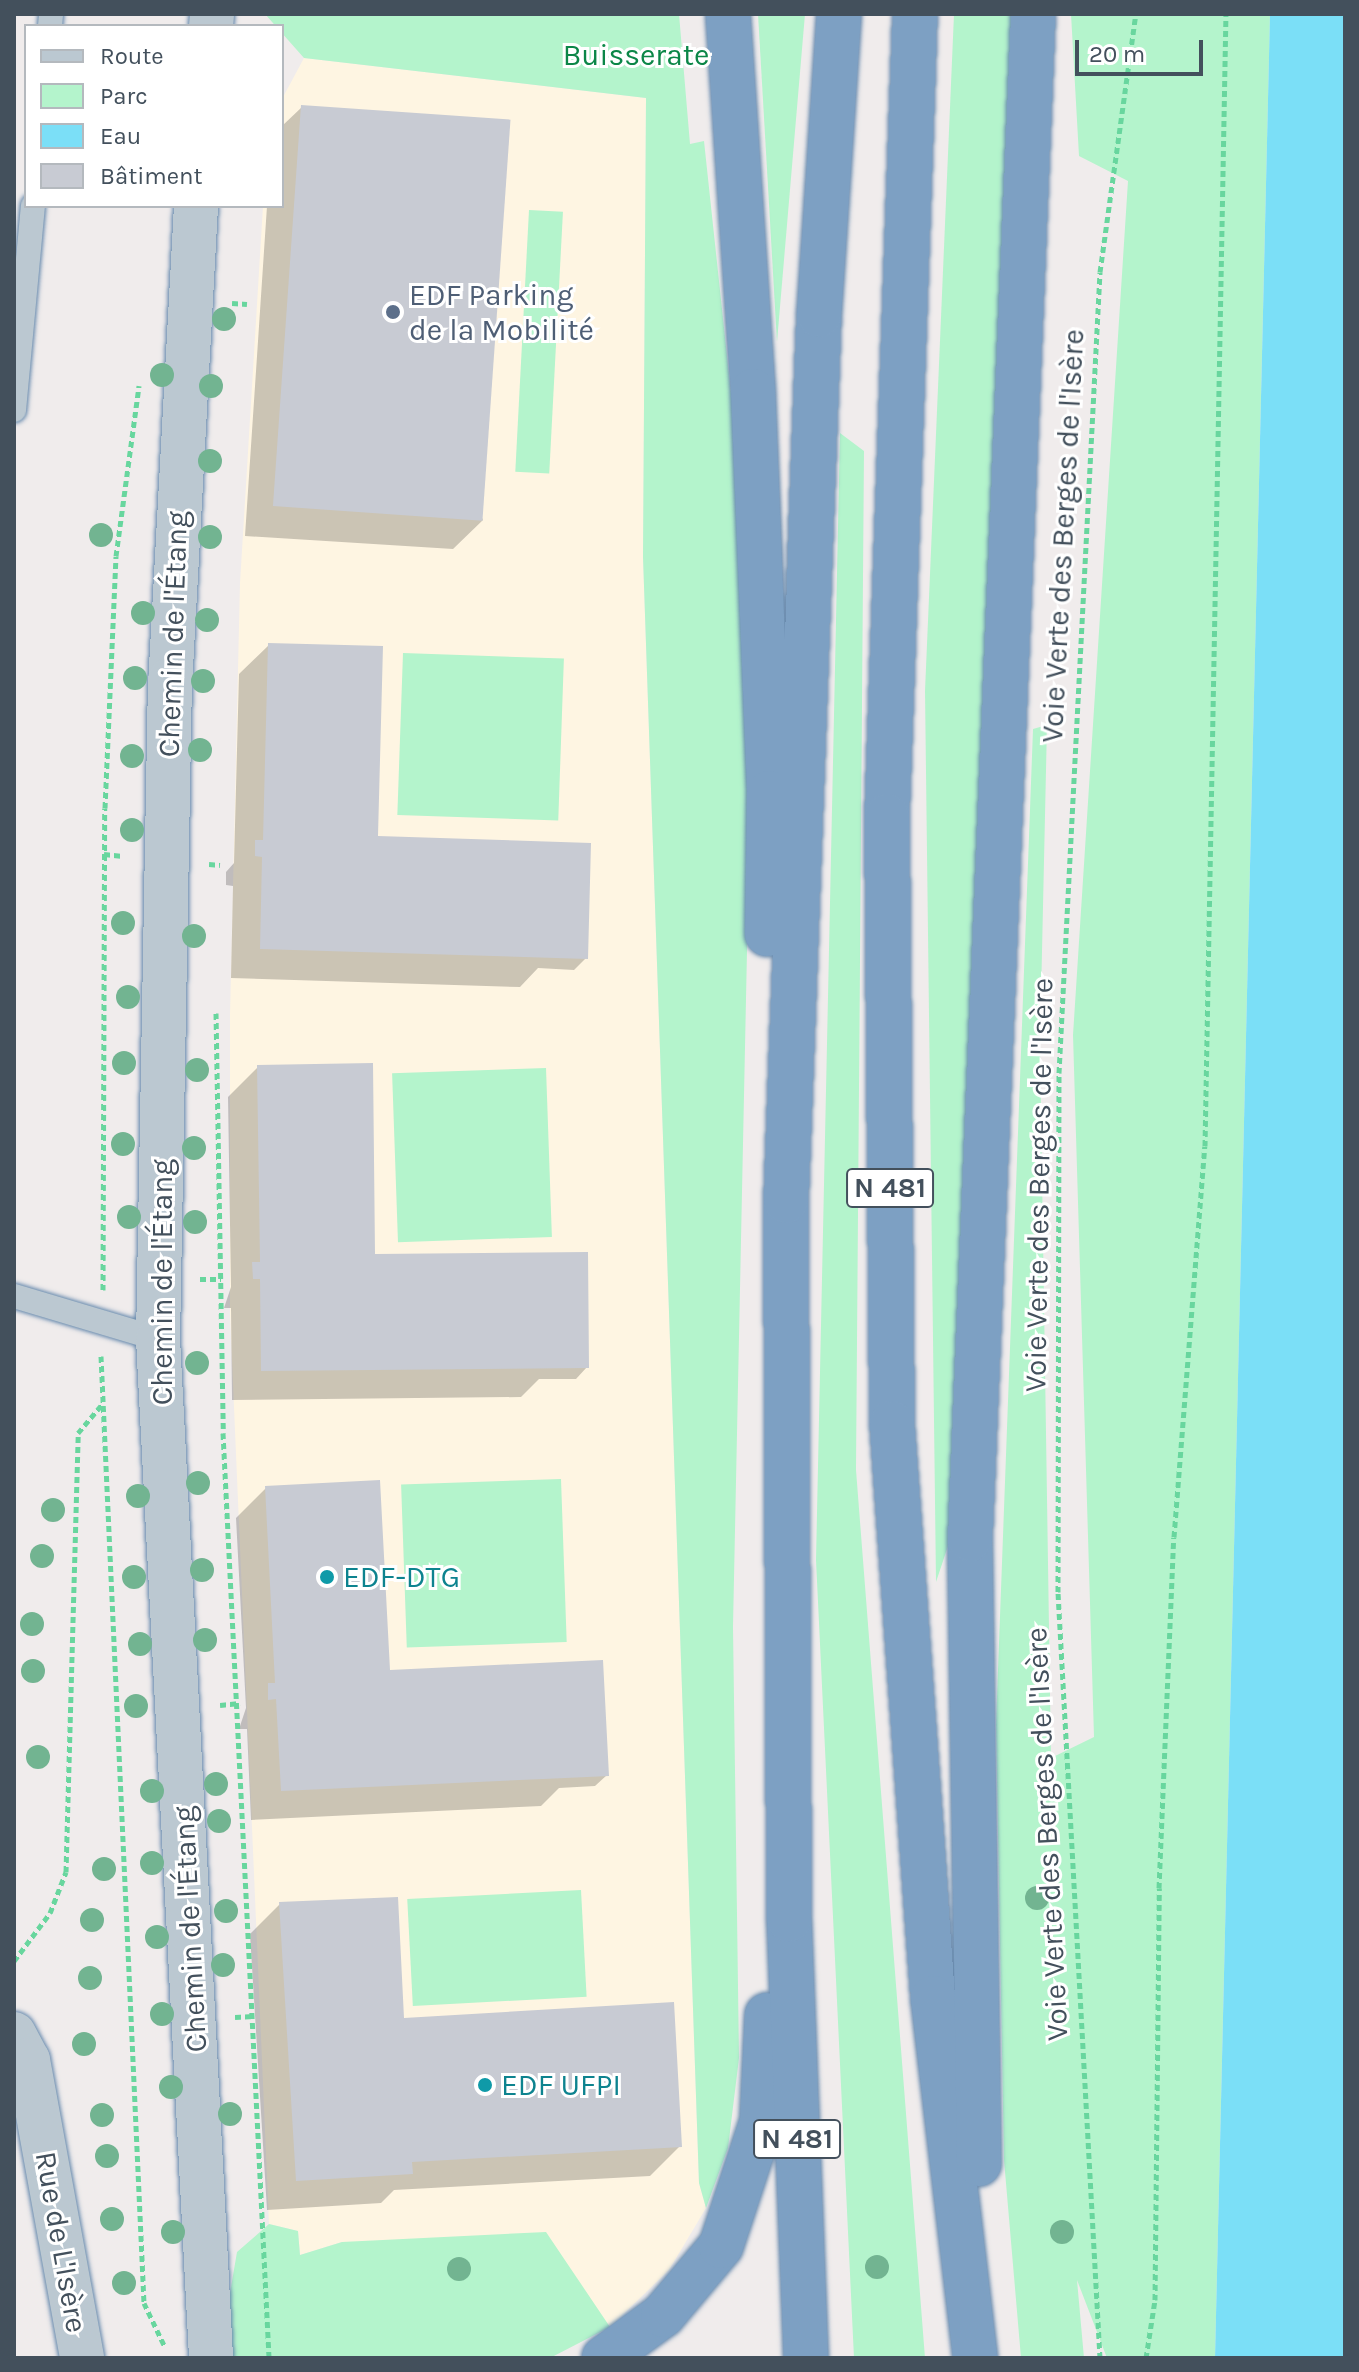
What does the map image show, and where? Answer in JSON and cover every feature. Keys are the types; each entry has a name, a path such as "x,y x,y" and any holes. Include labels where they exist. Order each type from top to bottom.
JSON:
{"highway":[{"path":"728,14 769,793 762,1200 784,1563"},
{"name":"N 481","path":"806,2358 789,1920 784,1563 786,1201 819,315 839,14"},
{"name":"N 481","path":"915,14 887,816 892,1423 933,1998 975,2358"},
{"path":"987,2358 970,1539 1033,14"},
{"path":"604,2358 663,2315 694,2281 721,2246 745,2191 762,2121 767,2011 789,1920"}],"street":[{"name":"Chemin de l'Étang","path":"196,208 170,680 158,1339 211,2358"},
{"name":"Rue de L'Isère","path":"14,2034 28,2060 82,2358"}],"lane":[{"path":"14,410 33,208"},
{"path":"14,1296 158,1339"}],"path":[{"name":"Voie Verte des Berges de l'Isère","path":"1100,2358 1058,1592 1059,1073 1100,272 1136,14"},
{"path":"1146,2358 1155,2300 1159,1888 1174,1537 1205,1146 1226,14"},
{"name":"Chemin de l'Étang","path":"103,1283 105,808 116,556 141,372"},
{"path":"216,1013 223,1433 269,2358"},
{"name":"Chemin de l'Étang","path":"14,1961 50,1913 66,1872 78,1433 102,1403 128,1828 144,2303 173,2358"}],"shaded area":[{"path":"304,58 646,98 643,557 699,2183 706,2208 669,2270 610,2327 342,2242 300,2255 298,2231 269,2224 230,1314 230,1015 240,583 263,208 284,208 284,95"}],"green space":[{"name":"Buisserate","path":"265,14 679,14 690,144 704,141 739,468 750,806 733,1627 739,2058 728,2148 706,2208 699,2183 643,557 646,98 304,58 284,35 284,24 274,24"},
{"path":"758,14 805,14 777,342"},
{"path":"954,14 1014,14 949,1543 936,1582 925,691"},
{"path":"1071,14 1270,14 1215,2358 1107,2358 1077,2280 1084,2358 1021,2358 1004,2160 996,1724 1033,729 1047,725 1040,1043 1051,1758 1094,1737 1073,1035 1128,181 1079,156"},
{"path":"529,210 563,212 549,473 515,472"},
{"path":"840,433 864,451 856,1470 925,2358 854,2358 816,1560"},
{"path":"403,653 564,659 558,821 397,815"},
{"path":"546,1068 552,1237 398,1242 392,1073"},
{"path":"561,1479 567,1642 407,1647 401,1485"},
{"path":"581,1890 587,1997 413,2006 407,1899"},
{"path":"269,2224 298,2231 300,2255 342,2242 546,2232 610,2327 550,2358 233,2358 229,2299 237,2252"}],"water":[{"path":"1270,14 1345,14 1345,2358 1215,2358"}],"building":[{"name":"EDF Parking de la Mobilité","path":"301,105 510,120 482,521 273,506"},
{"path":"268,643 383,646 378,836 591,843 588,959 260,949 262,857 255,856 255,840 263,840"},
{"path":"373,1063 375,1254 588,1252 589,1368 261,1371 260,1279 253,1279 252,1262 260,1262 257,1065"},
{"name":"EDF-DTG","path":"380,1480 390,1670 603,1660 609,1776 281,1791 276,1699 268,1700 268,1683 275,1683 265,1486"},
{"name":"EDF UFPI","path":"398,1897 404,2018 674,2002 682,2147 412,2162 413,2174 296,2181 279,1902"}],"place":[{"name":"EDF Parking de la Mobilité","path":"393,312"},
{"name":"EDF-DTG","path":"327,1577"},
{"name":"EDF UFPI","path":"485,2085"}]}
